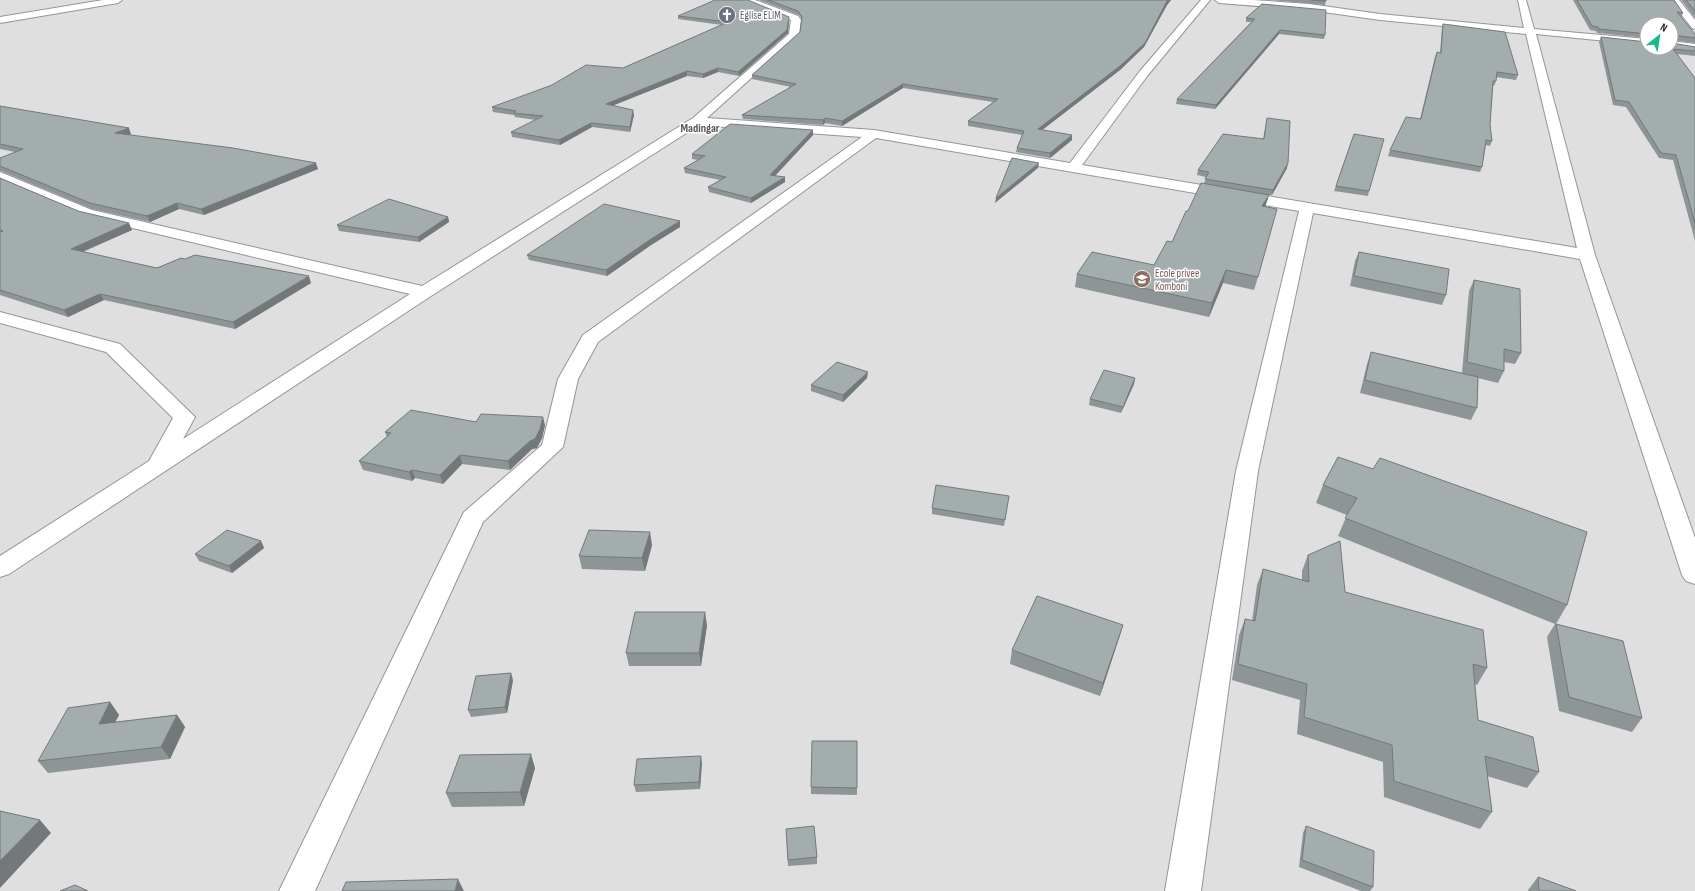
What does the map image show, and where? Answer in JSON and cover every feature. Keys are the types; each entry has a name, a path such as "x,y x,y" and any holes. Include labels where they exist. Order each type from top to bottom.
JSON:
{"street":[{"path":"0,20 118,0"},
{"path":"0,568 425,292 697,122 794,35 795,18 747,0"},
{"path":"1074,167 1144,73 1206,0"},
{"path":"1219,0 1309,7 1380,17 1639,41"},
{"path":"1522,0 1587,255 1695,575"},
{"path":"1674,0 1695,26"},
{"path":"1679,45 1695,47"},
{"path":"697,122 874,134 1587,255"},
{"path":"297,891 473,518 552,447 568,379 590,340 874,134"},
{"path":"0,176 87,213 425,292"},
{"path":"1183,891 1247,471 1307,208"},
{"path":"0,317 113,348 184,417 157,466"}],"shaded area":[{"path":"0,0 1695,0 1695,891 0,891"}],"building":[{"path":"715,0 748,0 789,17 787,30 738,72 718,68 703,74 687,71 606,104 633,110 630,127 591,123 559,140 511,132 543,116 514,113 516,111 492,107 552,85 586,65 623,68 728,22 678,16"},
{"path":"768,0 1168,0 1145,43 1120,66 1038,129 1072,135 1050,153 1017,148 1024,131 968,121 998,99 903,84 842,121 825,118 823,120 742,115 796,84 752,75 800,32 802,17 798,11"},
{"path":"1577,0 1674,0 1683,13 1677,12 1695,34 1695,38 1679,36 1679,16 1639,16 1639,33 1599,29 1598,27 1592,26"},
{"path":"1686,0 1695,0 1695,11"},
{"path":"1262,4 1326,10 1325,35 1280,30 1216,105 1177,99 1255,19 1246,18"},
{"path":"1443,24 1505,32 1518,75 1497,72 1496,81 1493,81 1490,125 1492,141 1486,140 1482,167 1390,150 1406,117 1421,119 1437,52 1441,53"},
{"path":"1601,37 1639,41 1639,56 1678,56 1695,78 1695,223 1676,155 1661,153 1629,102 1615,100"},
{"path":"1679,44 1695,47 1695,51 1679,50"},
{"path":"0,106 129,128 115,133 233,148 316,163 201,209 177,203 147,216 90,203 0,166 0,158 23,149 0,144"},
{"path":"1267,118 1290,121 1288,163 1273,190 1205,179 1209,172 1198,170 1223,134 1264,139"},
{"path":"730,124 813,130 770,175 785,177 751,198 708,187 726,177 684,168 705,156 692,154"},
{"path":"1354,134 1384,139 1369,191 1336,186"},
{"path":"1012,158 1039,163 996,198"},
{"path":"0,178 78,211 129,223 71,249 157,268 181,258 185,259 195,255 309,276 233,322 100,294 64,310 0,290 0,232 3,231 0,230"},
{"path":"1201,183 1269,195 1262,206 1277,209 1258,277 1226,270 1212,303 1077,274 1092,252 1154,265 1167,241 1172,242"},
{"path":"389,199 448,217 418,237 337,225"},
{"path":"604,204 680,221 606,270 527,255"},
{"path":"1359,252 1449,269 1446,295 1354,276"},
{"path":"1474,280 1520,289 1521,353 1504,349 1504,371 1467,362"},
{"path":"1371,352 1478,377 1477,408 1365,380"},
{"path":"837,362 868,372 843,395 811,385"},
{"path":"1104,370 1135,378 1123,407 1090,399"},
{"path":"411,410 476,422 481,414 543,417 540,429 535,439 530,441 508,461 460,455 440,475 412,470 409,472 359,461 391,433 385,432"},
{"path":"1338,457 1373,469 1380,458 1587,532 1567,605 1345,518 1357,498 1323,485"},
{"path":"936,485 1009,496 1005,520 932,508"},
{"path":"227,530 261,541 229,566 195,554"},
{"path":"589,530 650,532 642,558 579,556"},
{"path":"1340,541 1345,592 1483,630 1487,668 1473,664 1478,720 1533,737 1539,772 1485,756 1492,812 1394,781 1392,745 1304,717 1307,684 1238,664 1245,619 1255,621 1263,569 1309,582 1308,555"},
{"path":"1037,596 1123,625 1103,683 1012,650"},
{"path":"635,612 705,612 699,653 626,653"},
{"path":"1556,624 1623,641 1642,718 1569,697"},
{"path":"511,673 505,707 468,710 476,676"},
{"path":"110,702 99,724 177,715 161,747 38,761 68,708"},
{"path":"812,741 857,741 857,788 811,787"},
{"path":"531,754 520,792 446,793 460,755"},
{"path":"701,756 699,782 634,785 637,759"},
{"path":"0,811 40,820 0,861"},
{"path":"814,826 817,857 788,860 786,829"},
{"path":"1306,826 1374,851 1373,887 1302,860"},
{"path":"1538,877 1576,891 1539,891"},
{"path":"458,879 455,891 342,891 346,882"},
{"path":"75,885 88,891 60,891"}],"place":[{"name":"Eglise ELIM","path":"727,15"},
{"name":"Ecole privee Komboni","path":"1142,279"}],"district":[{"name":"Madingar","path":"700,128"}]}
